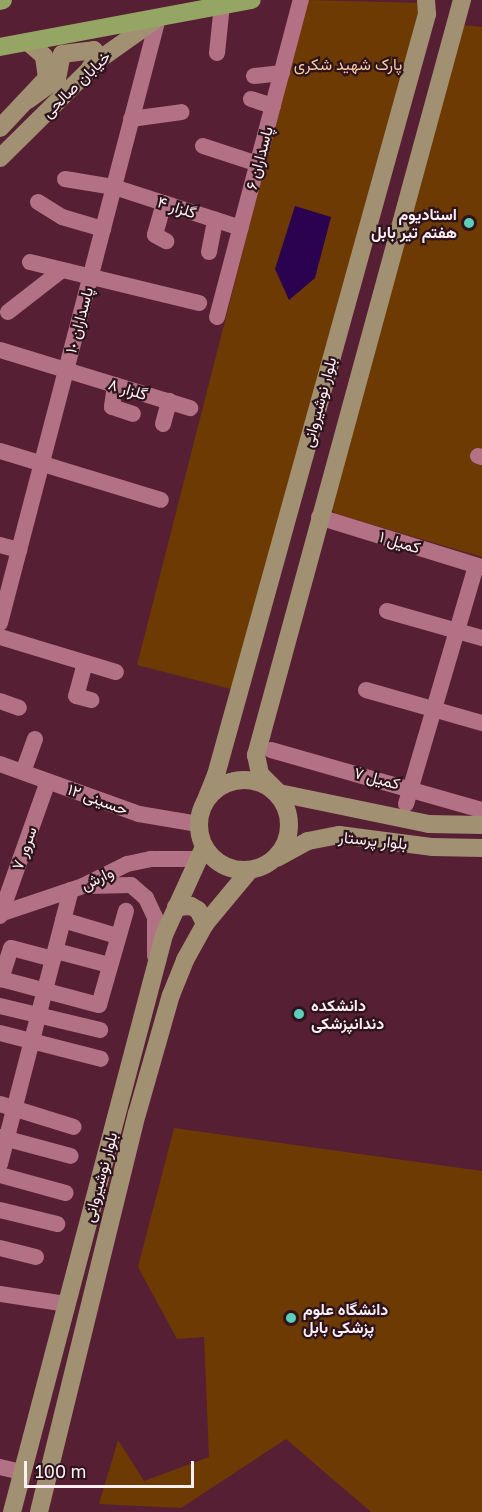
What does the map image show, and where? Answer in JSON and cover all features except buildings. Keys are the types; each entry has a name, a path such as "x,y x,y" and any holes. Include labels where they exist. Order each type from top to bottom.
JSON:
{"highway":[{"path":"0,47 252,0"}],"main road":[{"name":"بلوار نوشیروانی","path":"272,789 258,769 257,738 461,3"},
{"name":"بلوار نوشیروانی","path":"205,802 219,764 427,5"},
{"name":"خیابان صالحی","path":"0,158 89,70 158,18"},
{"name":"خیابان صالحی","path":"0,128 46,82 48,74 44,56 28,42"},
{"path":"28,100 57,79 62,54 94,50 97,57 89,70"},
{"path":"235,780 258,782 272,789 286,807 289,830 281,851 270,862 250,870 226,867 201,853 198,824 205,802 221,786 235,780"},
{"name":"بلوار پرستار","path":"272,789 429,824 481,819"},
{"name":"بلوار پرستار","path":"270,862 300,844 339,835 433,847 482,848"},
{"name":"بلوار نوشیروانی","path":"12,1512 155,970 176,908 201,853"},
{"name":"بلوار نوشیروانی","path":"39,1512 137,1114 171,995 185,960 205,924 250,870"},
{"path":"176,908 183,905 198,910 205,924"}],"street":[{"name":"پاسداران ۶","path":"217,317 301,0"},
{"path":"217,53 222,5"},
{"name":"پاسداران ١٠","path":"0,623 158,18"},
{"path":"254,76 282,73"},
{"path":"251,99 273,106"},
{"path":"132,119 182,112"},
{"path":"203,146 258,164"},
{"name":"گلزار ۴","path":"65,179 114,187 241,228"},
{"path":"38,202 62,217 103,229"},
{"path":"164,203 155,235 166,241"},
{"path":"209,252 215,220"},
{"path":"30,262 199,303"},
{"path":"8,314 62,270"},
{"name":"گلزار ۸","path":"0,350 190,408"},
{"path":"115,385 112,407 133,414"},
{"path":"163,424 169,401"},
{"path":"0,452 42,462 161,500"},
{"name":"کمیل ۱","path":"319,517 479,567"},
{"path":"0,544 19,550"},
{"path":"406,804 479,567"},
{"path":"387,611 482,638"},
{"path":"0,637 116,672"},
{"path":"85,663 76,696 91,700"},
{"path":"366,690 482,723"},
{"path":"0,701 18,708"},
{"path":"23,772 35,739"},
{"name":"کمیل ۷","path":"272,750 411,788 481,819"},
{"name":"حسینی ۱۲","path":"0,764 139,814 198,824"},
{"name":"سرور ۷","path":"0,915 48,781"},
{"name":"وارش","path":"0,915 77,888 127,864 201,853"},
{"path":"0,1164 7,1107 32,1041 63,920 77,888 124,884 146,898 155,917 155,970"},
{"path":"109,965 11,948 1,979 99,1005 126,911"},
{"path":"63,920 117,936"},
{"path":"0,1006 100,1030"},
{"path":"0,1033 101,1059"},
{"path":"7,1107 74,1127"},
{"path":"3,1138 71,1156"},
{"path":"0,1175 66,1193"},
{"path":"0,1210 57,1224"},
{"path":"0,1248 36,1257"},
{"path":"0,1294 67,1304"},
{"path":"0,1467 22,1472"}],"green space":[{"name":"پارک شهید شکری","path":"307,0 422,3 231,689 137,665"},
{"path":"463,25 482,27 482,557 336,514 329,508"},
{"path":"174,1128 482,1171 482,1512 371,1512 286,1439 181,1508 99,1504 118,1440 144,1481 209,1457 204,1337 177,1339 138,1267"}],"shaded area":[{"path":"295,206 331,217 315,278 289,300 275,269"}],"place":[{"name":"استادیوم هفتم تیر بابل","path":"469,223"},
{"name":"دانشکده دندانپزشکی","path":"299,1014"},
{"name":"دانشگاه علوم پزشکی بابل","path":"291,1318"}]}
